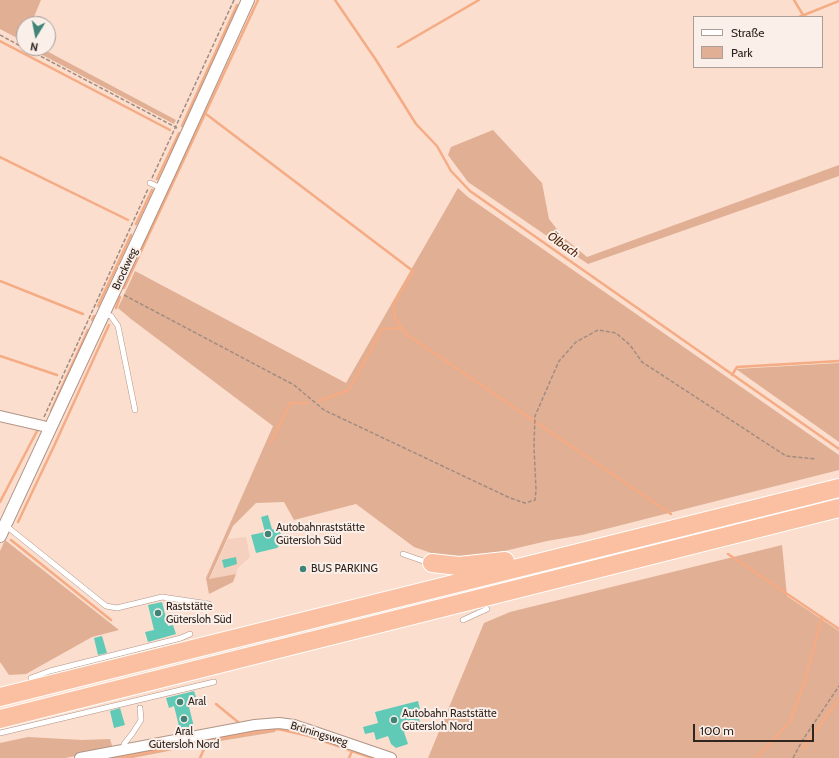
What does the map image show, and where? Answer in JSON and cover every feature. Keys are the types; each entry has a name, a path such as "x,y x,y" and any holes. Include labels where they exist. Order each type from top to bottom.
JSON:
{"highway":[{"path":"0,697 839,488"},
{"path":"0,719 839,508"},
{"path":"430,563 459,566 470,565 572,549 603,547"},
{"path":"487,609 505,602 572,583 608,566"},
{"path":"0,690 31,678"}],"street":[{"name":"Brockweg","path":"0,536 3,524 47,428 104,314 248,0"},
{"path":"0,416 47,428"},
{"name":"Brüningsweg","path":"80,758 255,725 279,723 294,725 390,758"}],"lane":[{"path":"150,183 162,189"},
{"path":"104,314 111,316 118,326 135,410"},
{"path":"3,524 106,606 117,608 162,598 209,604"},
{"path":"403,554 430,563"},
{"path":"408,560 413,559 430,563"},
{"path":"463,620 487,609"},
{"path":"31,678 50,671 181,638 190,634"},
{"path":"0,733 214,682"},
{"path":"125,750 124,744 140,720 140,708"}],"path":[{"path":"47,428 44,415 234,0"},
{"path":"0,35 16,44"},
{"path":"39,56 188,133"},
{"path":"115,290 294,385 324,410 510,498 525,503 534,500 536,490 534,446 535,416 559,361 576,342 598,330 616,333 630,345 642,362 786,456 816,459"},
{"path":"793,758 802,741 839,686"}],"shaded area":[{"path":"246,537 250,557 238,568 236,574 209,580 228,539"}],"green space":[{"path":"0,0 41,0 34,16 16,16 16,37 0,29"},
{"path":"44,56 56,56 176,120 174,124"},
{"path":"493,130 542,183 549,219 563,237 587,257 839,165 839,176 588,264 468,182 448,155 451,147"},
{"path":"458,188 468,197 839,455 839,470 582,535 547,541 479,557 462,558 437,555 414,547 356,504 294,520 284,502 256,503 233,526 209,579 236,574 233,582 209,594 206,578 273,426 118,308 135,271 346,383"},
{"path":"839,363 839,442 736,369"},
{"path":"5,540 119,630 92,637 26,674 9,675 0,662 0,551"},
{"path":"782,545 787,596 839,631 839,758 428,758 484,623 510,612"},
{"path":"276,726 275,732 208,743 133,758 100,758"},
{"path":"28,737 82,740 110,739 113,749 65,758 0,758 0,743"}],"building":[{"name":"Autobahnraststätte Gütersloh Süd","path":"268,515 272,529 280,532 284,541 277,548 256,553 251,535 265,532 261,517"},
{"path":"236,557 237,564 224,568 222,560"},
{"path":"162,602 168,626 173,625 176,634 148,642 145,632 154,630 148,605"},
{"path":"102,636 107,653 98,655 94,638"},
{"path":"194,691 197,700 188,703 194,727 180,730 174,706 169,708 166,698"},
{"name":"Autobahn Raststätte Gütersloh Nord","path":"418,701 421,713 418,714 420,723 408,726 409,731 404,732 408,744 396,748 391,744 388,736 376,740 374,732 365,734 363,727 378,723 375,712"},
{"path":"120,708 125,725 114,728 110,711"}],"waterway":[{"path":"124,288 258,0"},
{"name":"Ölbach","path":"335,0 376,60 416,124 437,146 451,171 470,191 839,449"},
{"path":"398,47 479,0"},
{"path":"794,0 803,15"},
{"path":"802,16 839,1"},
{"path":"182,126 237,5"},
{"path":"0,41 170,130"},
{"path":"206,114 413,271 393,305 395,318 406,334 671,514"},
{"path":"157,179 179,133"},
{"path":"0,157 128,220"},
{"path":"136,224 152,190"},
{"path":"98,306 131,235"},
{"path":"0,281 83,314"},
{"path":"116,308 120,297"},
{"path":"92,320 94,316"},
{"path":"18,522 109,325"},
{"path":"319,401 349,390 382,329 402,328"},
{"path":"51,411 88,330"},
{"path":"0,356 57,375"},
{"path":"732,375 737,367 839,361"},
{"path":"271,443 290,403 307,403"},
{"path":"0,502 37,431"},
{"path":"11,540 111,620"},
{"path":"728,554 839,629"},
{"path":"756,758 790,722 805,680 822,617"},
{"path":"803,748 839,699"},
{"path":"216,704 238,722"},
{"path":"251,733 278,729 309,736 372,758"},
{"path":"119,758 251,733"},
{"path":"200,758 207,742"},
{"path":"349,758 352,751"}],"place":[{"name":"Autobahnraststätte Gütersloh Süd","path":"268,534"},
{"name":"BUS PARKING","path":"303,569"},
{"name":"Raststätte Gütersloh Süd","path":"158,613"},
{"name":"Aral","path":"180,702"},
{"name":"Aral Gütersloh Nord","path":"184,719"},
{"name":"Autobahn Raststätte Gütersloh Nord","path":"394,720"}]}
